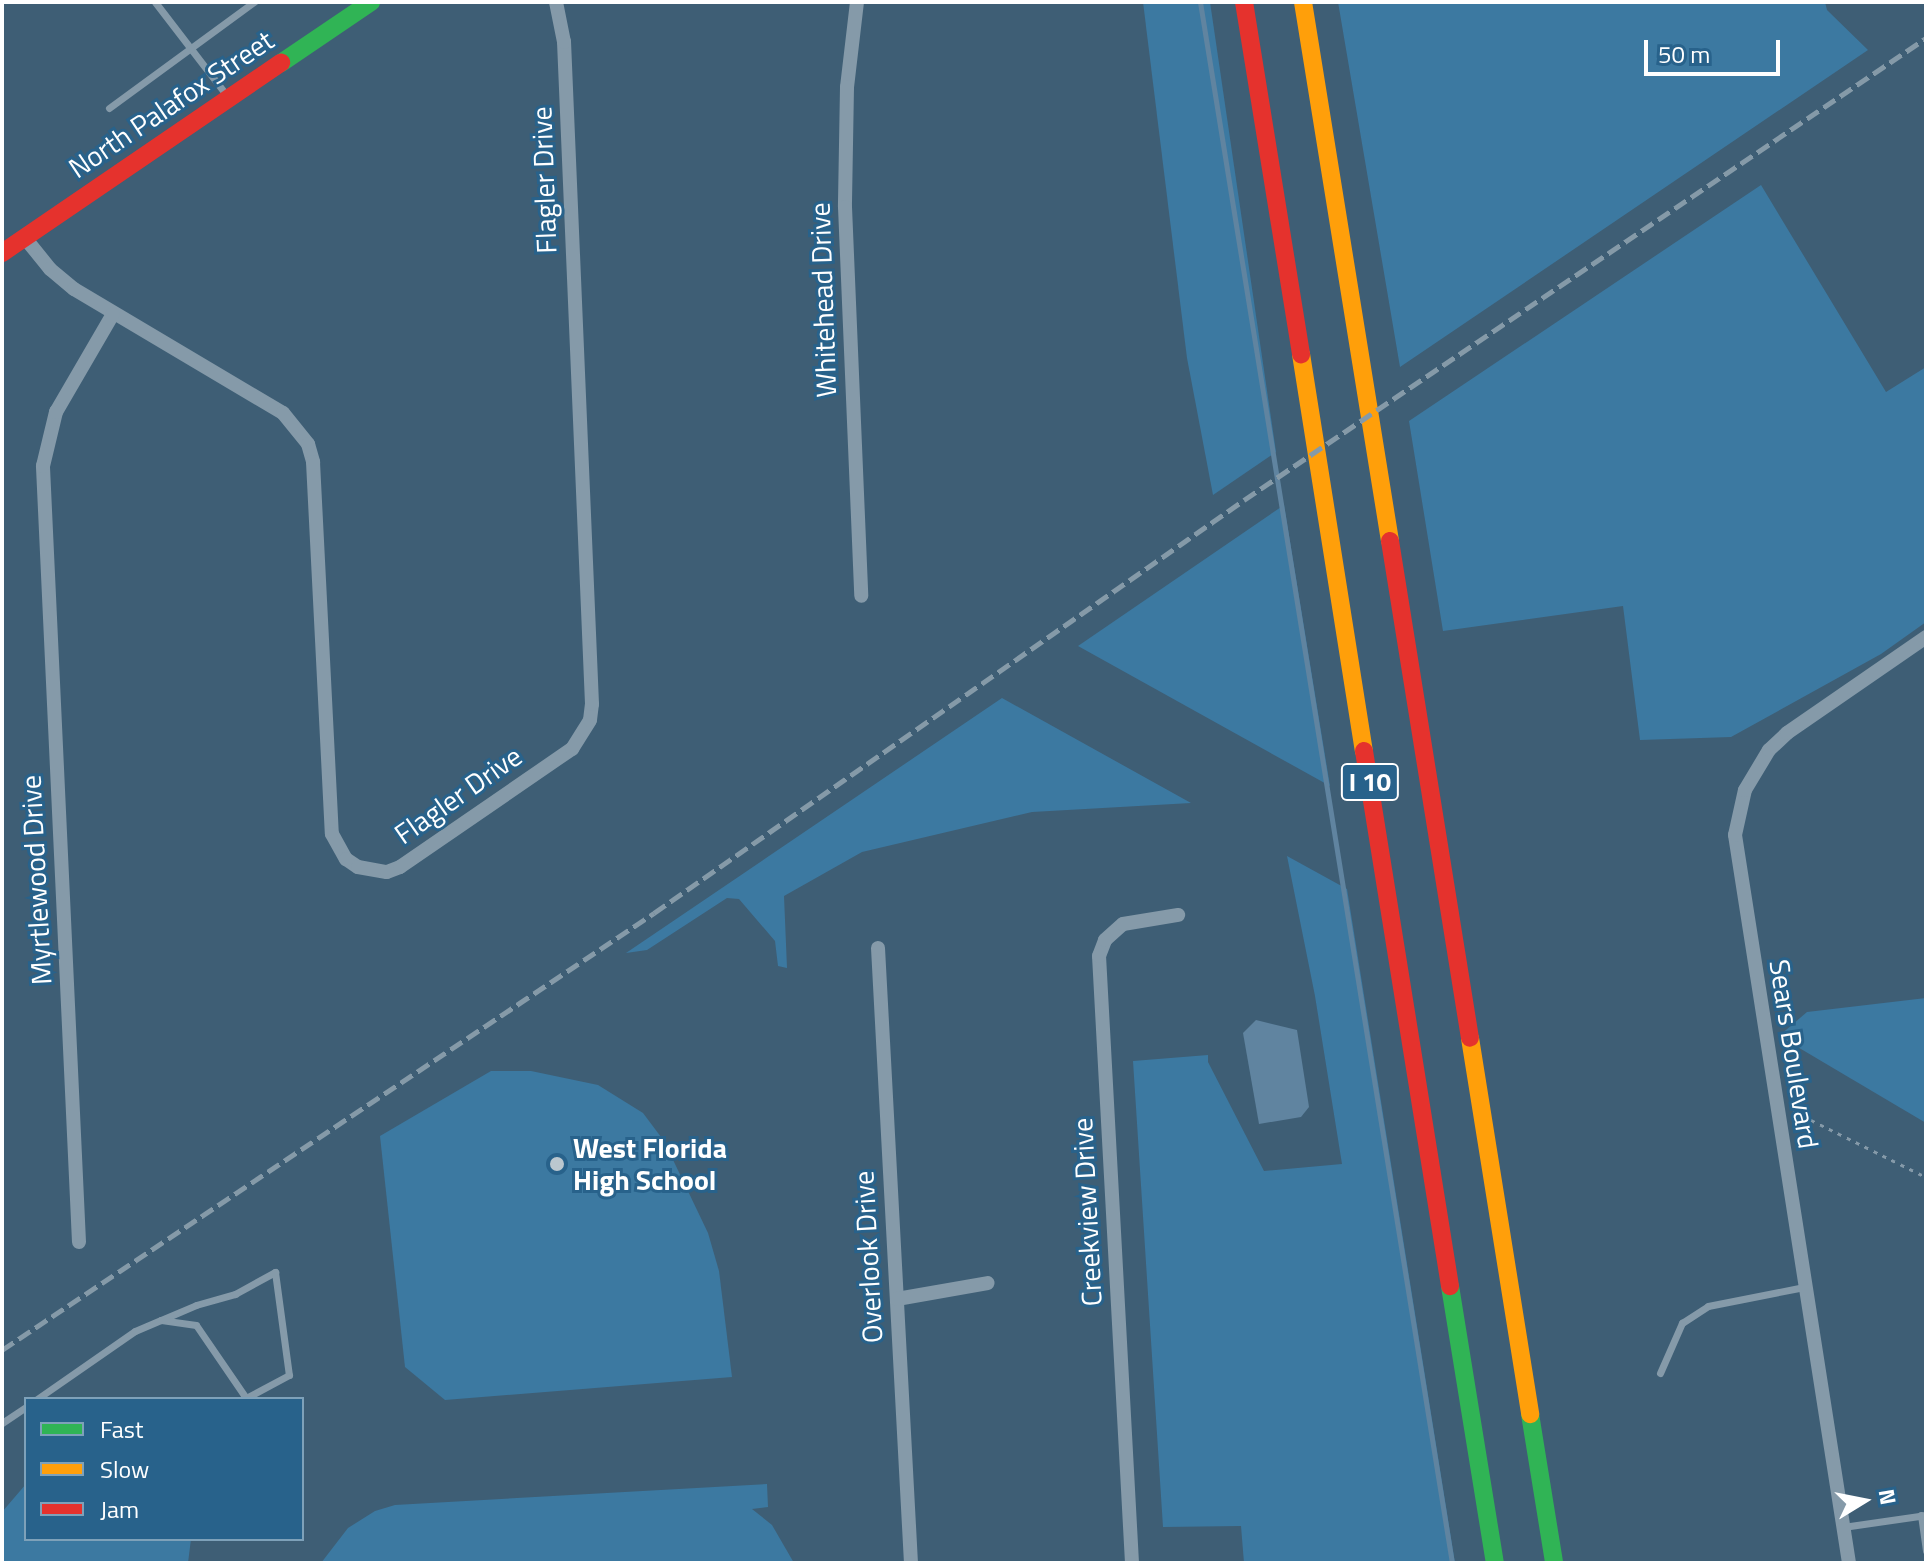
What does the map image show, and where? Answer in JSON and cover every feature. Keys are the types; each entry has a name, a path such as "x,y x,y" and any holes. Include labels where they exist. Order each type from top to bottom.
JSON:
{"main road":[{"name":"North Palafox Street","path":"2,253 371,2"},
{"name":"I 10","path":"1244,2 1495,1563"},
{"name":"I 10","path":"1303,2 1554,1563"}],"street":[{"name":"Flagler Drive","path":"25,238 50,269 74,289 283,413 308,444 313,462 332,834 346,859 358,867 387,872 400,867 572,749 590,720 592,704 565,58 556,2"},
{"name":"Whitehead Drive","path":"857,2 847,87 845,207 861,596"},
{"name":"Myrtlewood Drive","path":"79,1242 43,466 56,412 113,314"},
{"name":"Sears Boulevard","path":"1849,1563 1736,857 1738,813 1745,790 1763,759 1787,733 1926,637"},
{"name":"Creekview Drive","path":"1132,1563 1099,956 1105,940 1123,924 1178,915"},
{"name":"Overlook Drive","path":"878,948 911,1563"},
{"path":"897,1299 988,1283"}],"lane":[{"path":"155,2 229,98"},
{"path":"109,108 254,2"},
{"path":"40,1397 135,1331 235,1294 275,1272 289,1375 248,1397"},
{"path":"1660,1373 1682,1323 1708,1306 1804,1287"},
{"path":"161,1320 196,1325 245,1397"},
{"path":"2,1423 24,1408"},
{"path":"1843,1527 1923,1515 1926,1551"}],"path":[{"path":"1775,1102 1926,1177"}],"shaded area":[{"path":"1143,2 1210,2 1276,452 1213,495 1187,358"},
{"path":"1338,2 1825,2 1827,10 1868,50 1400,367"},
{"path":"1761,185 1886,392 1926,367 1926,622 1881,654 1731,737 1640,740 1623,606 1443,631 1409,421"},
{"path":"1284,505 1330,786 1078,646"},
{"path":"1002,698 1191,803 1032,812 862,852 784,896 787,968 778,966 775,941 739,899 727,898 647,950 626,953"},
{"path":"1287,856 1347,889 1455,1563 1244,1563 1241,1526 1163,1527 1133,1061 1208,1055 1208,1062 1264,1171 1342,1164 1315,996"},
{"path":"1926,998 1926,1123 1779,1036 1807,1012"},
{"path":"1256,1020 1297,1030 1309,1107 1301,1117 1259,1124 1243,1033"},
{"path":"491,1071 531,1071 598,1085 643,1113 664,1141 708,1233 719,1271 732,1377 445,1400 405,1367 380,1136"},
{"path":"767,1484 768,1507 752,1509 772,1525 794,1563 321,1563 348,1528 375,1511 395,1505"},
{"path":"24,1486 24,1541 191,1541 188,1563 3,1563 2,1512"}],"waterway":[{"path":"1200,2 1452,1563"}],"railway":[{"path":"2,1350 654,913 1244,500 1926,38"}],"traffic: fast":[{"path":"281,63 371,2"},
{"path":"1450,1286 1495,1563"},
{"path":"1530,1414 1554,1563"}],"traffic: slow":[{"path":"1303,2 1390,541"},
{"path":"1301,354 1364,751"},
{"path":"1470,1038 1530,1414"}],"traffic: jam":[{"path":"1244,2 1301,354"},
{"path":"2,253 281,63"},
{"path":"1390,541 1470,1038"},
{"path":"1364,751 1450,1286"}],"place":[{"name":"West Florida High School","path":"557,1164"}]}
